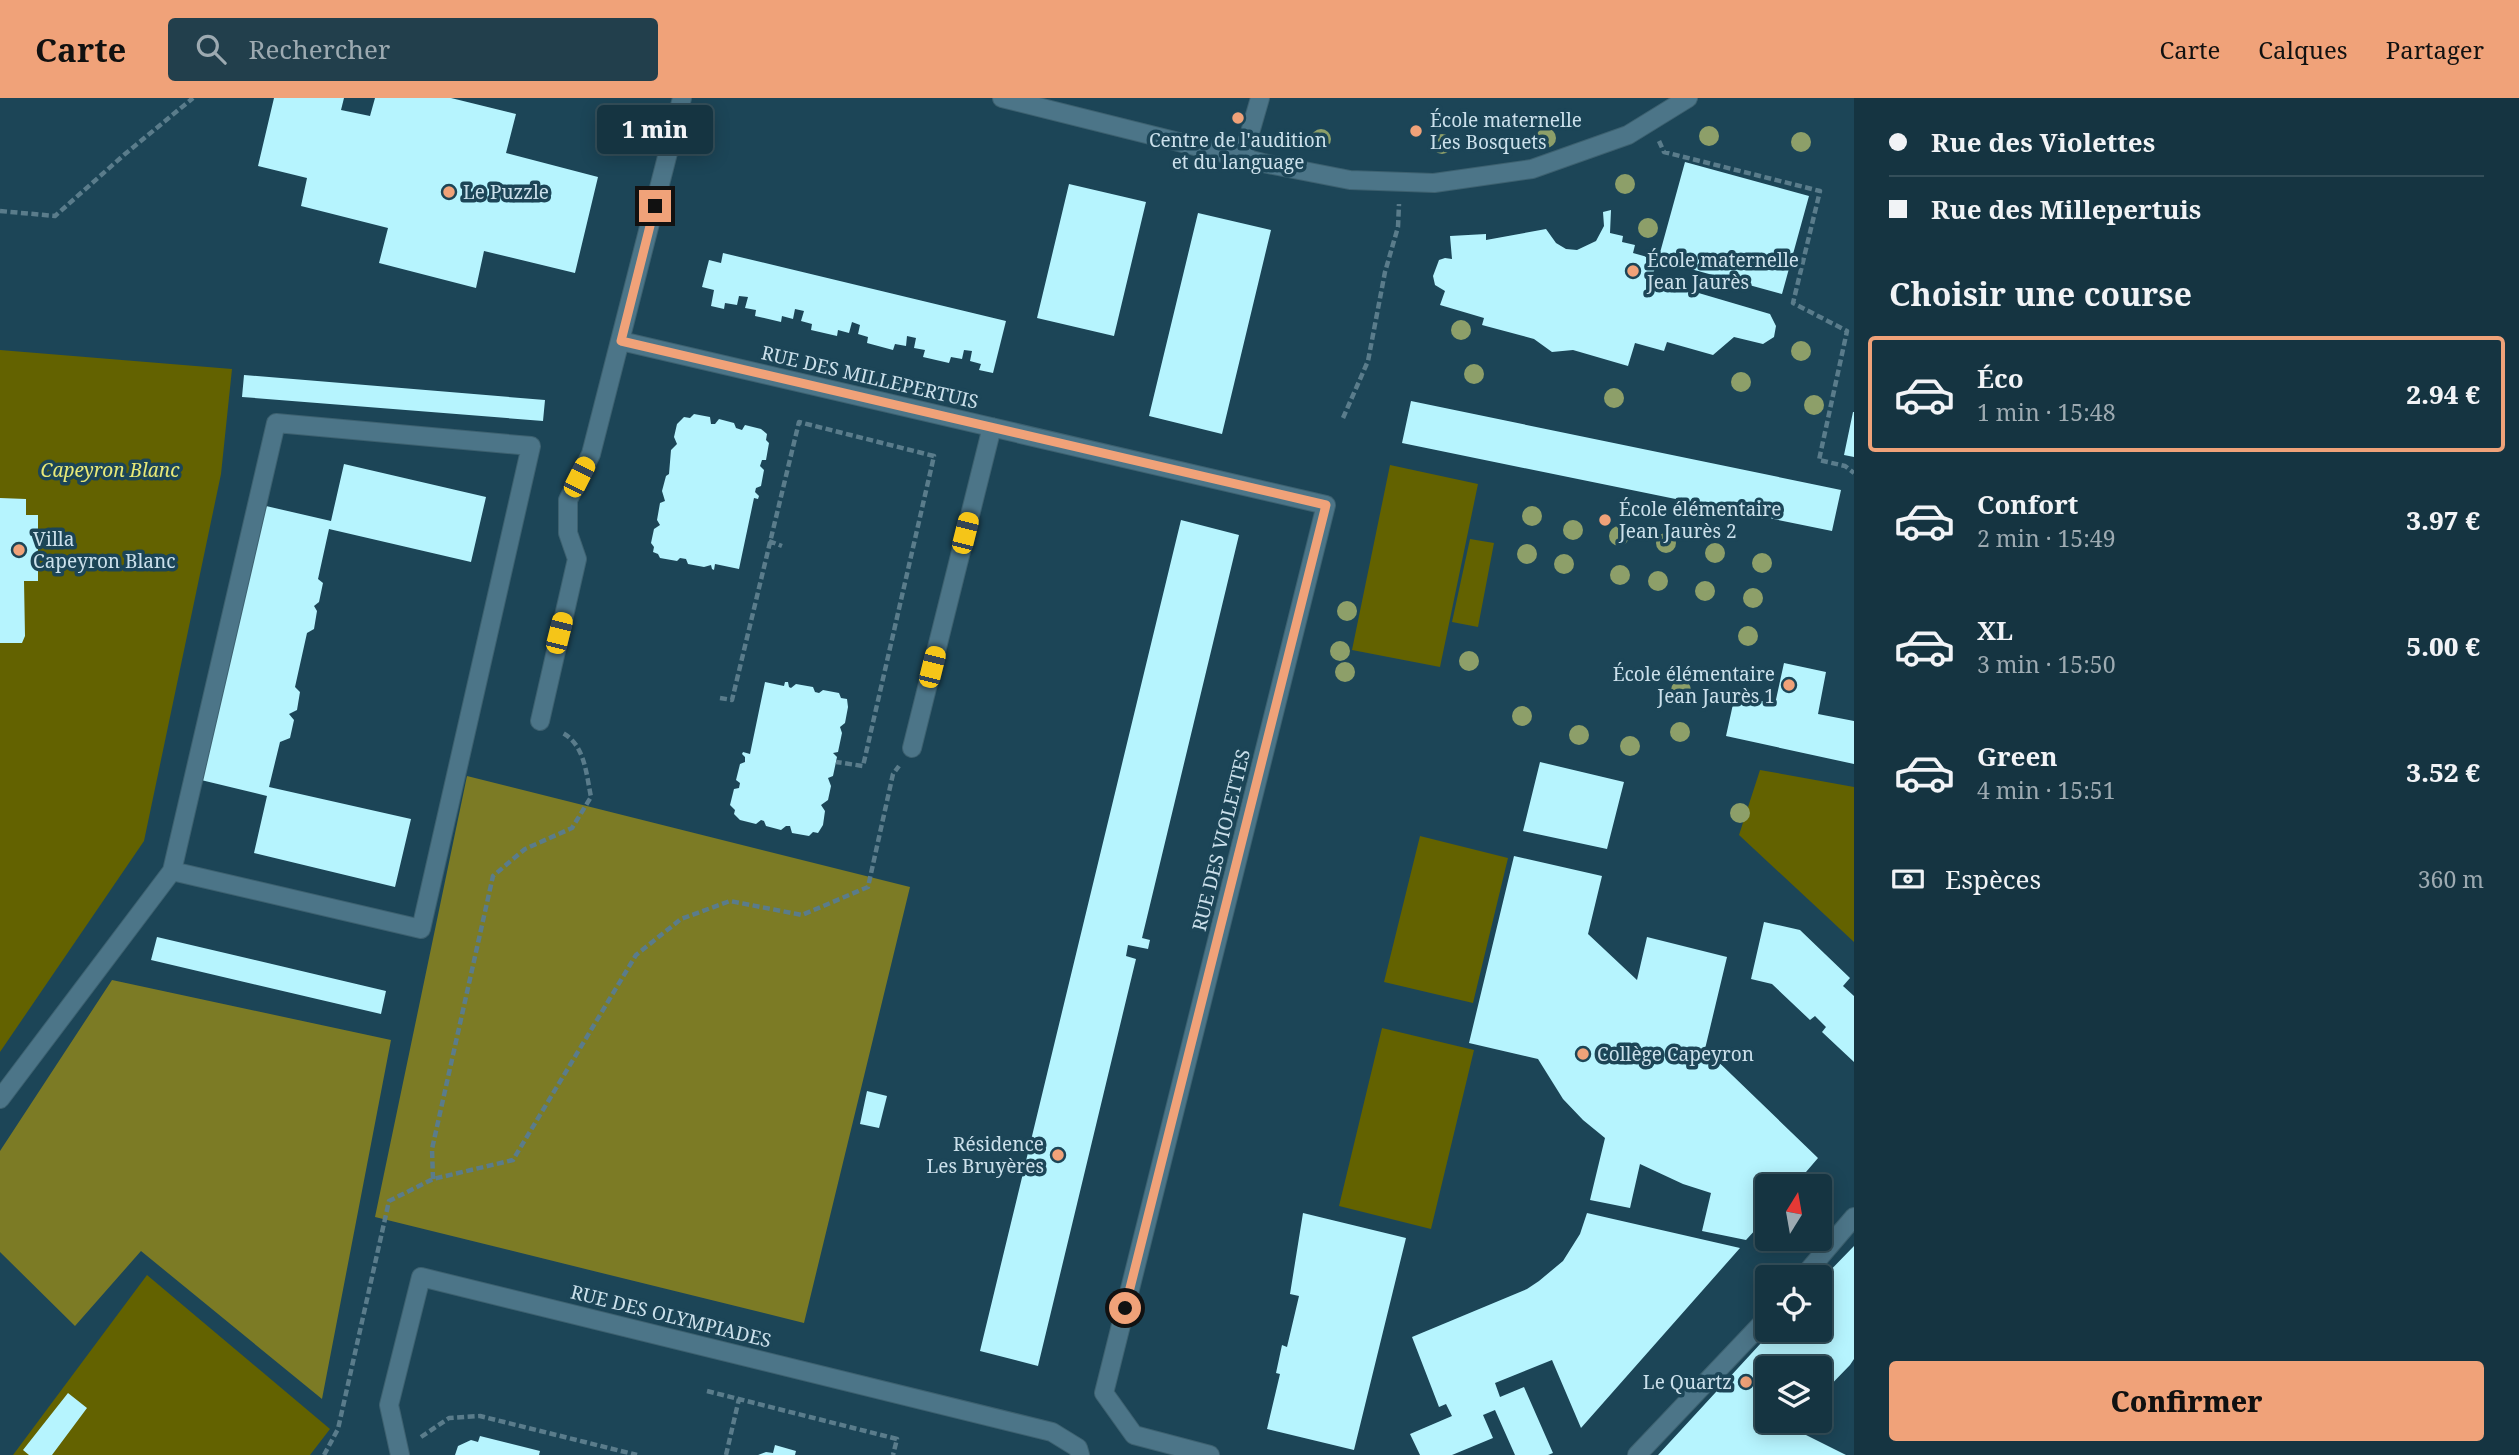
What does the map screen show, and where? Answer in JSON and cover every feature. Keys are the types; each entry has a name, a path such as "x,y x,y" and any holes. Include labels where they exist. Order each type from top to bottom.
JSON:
{"street":[{"path":"540,721 577,559 568,533 568,500 591,454 682,98"},
{"path":"1002,98 1243,157 1350,180 1434,183 1532,169 1629,135 1688,98"},
{"path":"1243,157 1260,98"},
{"name":"RUE DES MILLEPERTUIS","path":"621,341 992,427 912,748"},
{"path":"0,1099 173,871 276,423 531,446 421,929 173,871"},
{"name":"RUE DES VIOLETTES","path":"992,427 1326,505 1104,1393 1134,1435 1210,1455"},
{"path":"1813,1265 1854,1217"},
{"name":"RUE DES OLYMPIADES","path":"400,1455 389,1405 421,1277 1052,1432 1078,1448 1080,1455"},
{"path":"1637,1455 1755,1331"}],"path":[{"path":"0,211 55,216 193,98"},
{"path":"1649,122 1664,152 1820,191 1793,303 1847,331 1819,460 1845,466 1854,473"},
{"path":"1343,418 1368,361 1385,272 1398,227 1400,182"},
{"path":"720,698 732,700 799,422 934,456 863,766 836,762"},
{"path":"769,541 782,546"},
{"path":"433,1179 432,1149 493,876 525,849 572,828 591,797 582,754 572,738 540,721"},
{"path":"324,1455 338,1429 389,1201 433,1179 513,1160 636,955 681,919 730,901 802,915 868,887 893,774 912,748"},
{"path":"707,1391 897,1439 893,1455"},
{"path":"726,1455 739,1399"},
{"path":"417,1447 419,1439 449,1418 480,1416 637,1455"}],"green space":[{"name":"Capeyron Blanc","path":"0,350 232,369 221,474 144,841 0,1052"},
{"path":"1390,465 1478,484 1440,667 1352,650"},
{"path":"1470,539 1494,543 1478,627 1452,622"},
{"path":"1760,770 1854,787 1854,942 1739,835"},
{"path":"1420,836 1508,858 1473,1003 1384,982"},
{"path":"1382,1028 1474,1050 1431,1229 1339,1206"},
{"path":"147,1275 330,1429 310,1455 13,1455"}],"shaded area":[{"path":"467,776 910,887 804,1323 375,1217"},
{"path":"112,980 391,1040 322,1399 141,1251 75,1326 0,1252 0,1151"}],"building":[{"name":"Le Puzzle","path":"274,98 344,98 341,110 370,116 375,98 451,98 516,114 506,153 598,177 575,273 484,251 476,288 379,263 388,228 301,206 307,178 258,166"},
{"path":"1685,162 1809,196 1782,294 1658,260"},
{"path":"1069,184 1146,202 1114,336 1037,318"},
{"path":"1611,210 1610,233 1623,236 1622,242 1635,245 1633,253 1658,260 1651,279 1770,314 1776,326 1774,337 1763,344 1734,337 1713,355 1667,342 1664,351 1635,343 1628,366 1573,350 1552,352 1534,339 1482,325 1484,318 1440,305 1445,291 1435,285 1433,276 1439,260 1452,259 1450,236 1486,234 1486,240 1546,229 1556,243 1566,249 1577,250 1596,241 1604,226 1603,212"},
{"path":"1198,213 1271,230 1222,434 1149,416"},
{"path":"723,253 1006,321 993,373 979,370 981,364 970,361 972,351 964,350 962,359 951,357 949,363 923,357 925,350 914,348 916,338 907,336 906,346 895,344 893,350 867,343 868,337 858,334 860,325 852,322 849,333 838,330 837,336 811,330 812,324 801,321 804,311 795,309 793,319 782,316 781,322 755,316 756,310 745,308 748,297 739,296 737,305 725,303 724,309 711,306 714,290 702,287 709,260 721,263"},
{"path":"244,375 545,400 543,421 242,397"},
{"path":"1411,401 1841,490 1832,531 1402,443"},
{"path":"1854,412 1854,457 1844,455"},
{"path":"694,414 710,417 711,424 715,424 719,419 734,423 736,428 742,430 745,425 761,429 767,434 766,440 769,443 766,460 762,460 760,466 764,470 761,486 756,488 755,492 759,496 758,499 754,498 739,569 715,564 714,570 711,565 704,567 688,564 686,559 680,558 677,561 660,558 653,552 651,543 654,529 660,525 657,520 660,503 665,501 662,491 669,474 671,450 677,444 674,437 677,424 684,417 690,418"},
{"path":"344,464 486,497 471,562 329,529 318,579 323,583 319,602 314,606 317,611 314,629 307,633 295,687 300,692 297,710 289,714 294,720 290,738 280,742 269,787 411,819 395,887 254,853 267,796 201,780 266,506 331,521"},
{"name":"Villa Capeyron Blanc","path":"0,498 26,499 26,515 38,515 38,581 24,581 25,636 22,643 0,643"},
{"path":"1181,520 1239,535 1142,938 1150,940 1148,949 1128,945 1126,956 1136,959 1038,1366 980,1351"},
{"path":"1784,663 1826,672 1818,714 1854,721 1854,764 1726,736 1735,695 1775,704"},
{"path":"765,682 784,686 785,682 788,682 791,688 796,684 813,687 815,692 823,690 839,693 841,698 847,699 848,707 845,723 840,727 842,733 838,752 833,753 837,757 833,776 828,778 831,786 828,800 821,805 825,811 823,825 818,833 813,832 809,836 792,833 790,826 781,830 766,826 761,820 756,824 740,820 730,805 734,789 739,788 740,783 736,780 740,764 745,762 742,754 750,754"},
{"path":"1540,762 1624,782 1607,849 1523,831"},
{"path":"1514,856 1602,876 1588,934 1637,980 1647,937 1727,957 1705,1049 1818,1158 1804,1174 1755,1174 1755,1230 1746,1240 1702,1231 1711,1193 1683,1184 1640,1164 1630,1208 1590,1200 1605,1138 1563,1099 1538,1059 1469,1043"},
{"path":"1764,922 1800,930 1850,978 1843,986 1854,996 1854,1062 1822,1032 1826,1027 1815,1016 1810,1020 1772,984 1751,979"},
{"path":"157,937 386,991 381,1014 151,960"},
{"path":"867,1091 887,1096 879,1128 860,1124"},
{"path":"1303,1213 1406,1238 1354,1450 1267,1429 1280,1374 1276,1373 1282,1345 1287,1347 1299,1296 1290,1294"},
{"path":"1587,1213 1740,1248 1581,1428 1552,1360 1495,1383 1500,1397 1524,1387 1553,1453 1515,1455 1495,1410 1483,1415 1493,1438 1452,1455 1420,1455 1410,1434 1452,1416 1446,1404 1439,1407 1412,1337 1527,1289 1539,1281 1563,1261 1580,1234"},
{"name":"Le Quartz","path":"1854,1246 1854,1359 1832,1384 1832,1356 1755,1356 1755,1433 1802,1433 1846,1455 1658,1455 1762,1342 1832,1342 1832,1269"},
{"path":"68,1393 87,1408 52,1455 29,1455 23,1450"},
{"path":"480,1436 540,1451 539,1455 455,1455 458,1446 471,1440 478,1442"},
{"path":"775,1445 796,1451 795,1455 758,1455 773,1453"}],"place":[{"name":"Centre de l'audition et du language","path":"1238,118"},
{"name":"École maternelle Les Bosquets","path":"1416,131"},
{"name":"Le Puzzle","path":"449,192"},
{"name":"École maternelle Jean Jaurès","path":"1633,271"},
{"name":"École élémentaire Jean Jaurès 2","path":"1605,520"},
{"name":"Villa Capeyron Blanc","path":"19,550"},
{"name":"École élémentaire Jean Jaurès 1","path":"1789,685"},
{"name":"Collège Capeyron","path":"1583,1054"},
{"name":"Résidence Les Bruyères","path":"1058,1155"},
{"name":"Le Quartz","path":"1746,1382"}],"route":[{"path":"655,206 621,341 1326,505 1125,1308"}]}
